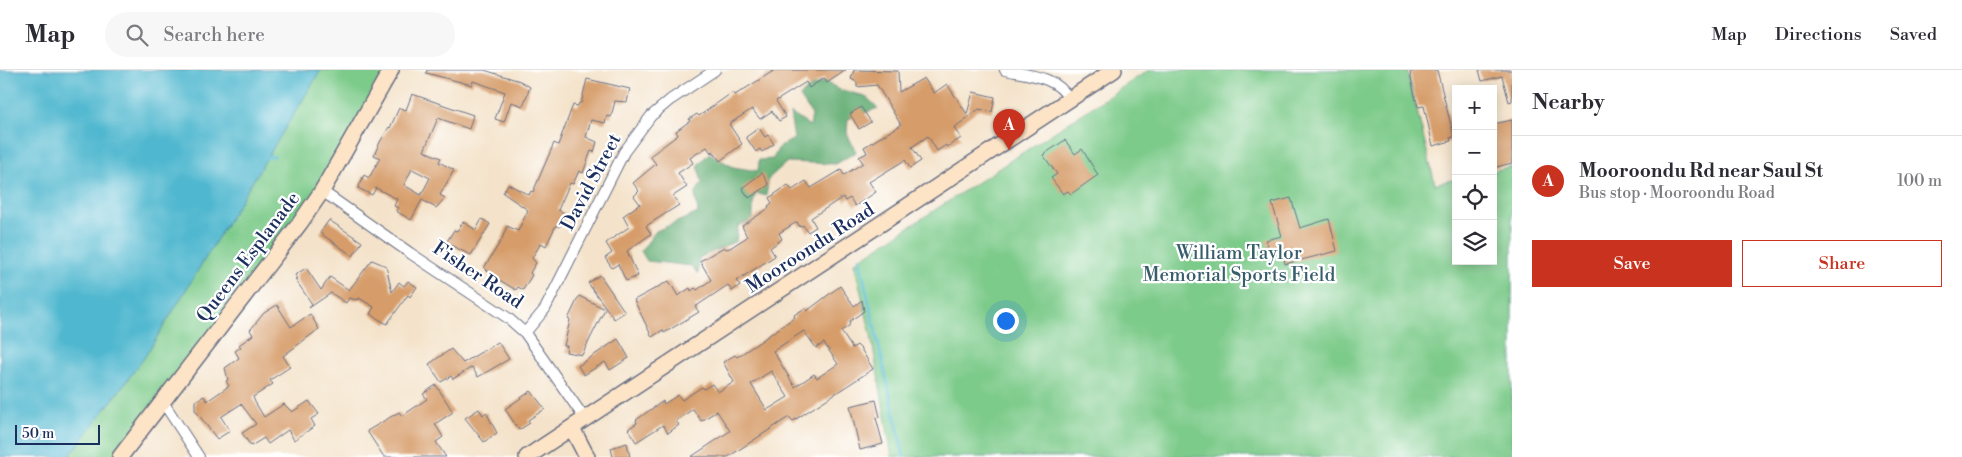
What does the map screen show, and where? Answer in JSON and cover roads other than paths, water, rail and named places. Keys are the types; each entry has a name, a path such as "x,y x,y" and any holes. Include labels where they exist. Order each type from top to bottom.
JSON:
{"street":[{"name":"Queens Esplanade","path":"120,457 322,191 391,70"},
{"name":"David Street","path":"525,333 545,309 624,152 637,132 670,100 715,70"},
{"path":"1005,70 1050,81 1064,90 1068,99"},
{"name":"Mooroondu Road","path":"527,457 1114,70"},
{"name":"Fisher Road","path":"322,191 410,253 508,318 525,333 585,419"},
{"path":"162,402 199,457"},
{"path":"572,428 587,457"}],"water":[{"path":"0,70 321,70 144,358 69,457 0,457"}],"waterway":[{"path":"265,158 274,156"},
{"path":"859,258 904,457"}],"place":[{"name":"Mooroondu Rd near Saul St","path":"1009,150"}],"park label":[{"name":"William Taylor Memorial Sports Field","path":"1239,264"}]}
